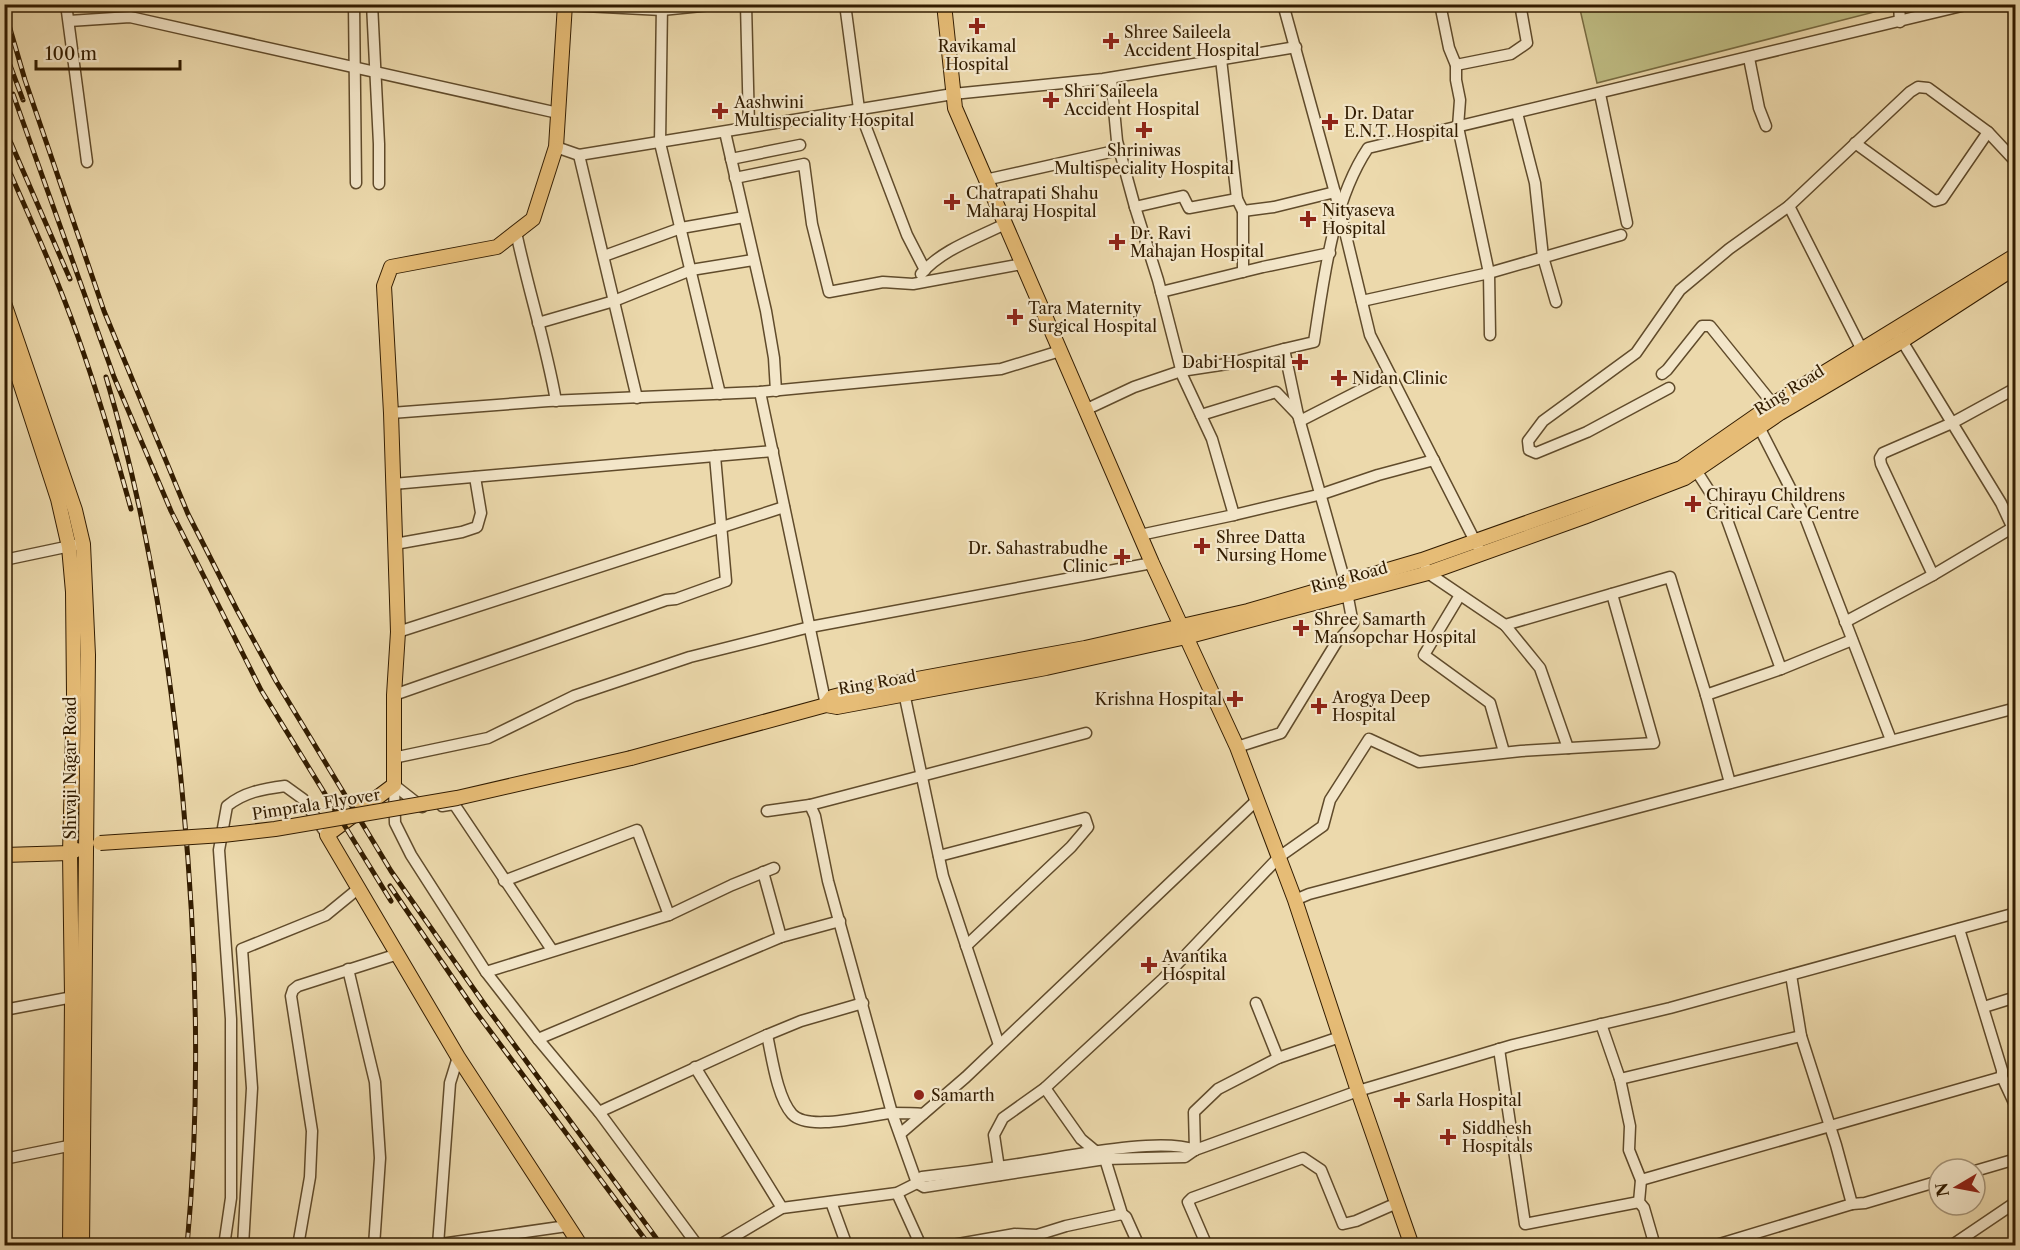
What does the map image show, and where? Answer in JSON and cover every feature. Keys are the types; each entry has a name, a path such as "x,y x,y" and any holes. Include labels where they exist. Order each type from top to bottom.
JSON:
{"main road":[{"path":"944,4 955,108 1152,563 1237,747 1295,900 1412,1245"},
{"path":"565,5 556,147 533,219 497,247 391,267 384,286 391,412 398,632 394,695 394,785 327,835 458,1057 581,1245"},
{"path":"1757,423 1773,404 1862,350 1899,335 2016,255"},
{"name":"Ring Road","path":"631,758 826,705 837,707 903,688 1046,668 1347,589 1425,566 1478,546 1584,517 1685,478 1694,466 1757,423 1780,413 1899,335 2016,267"},
{"name":"Shivaji Nagar Road","path":"4,303 71,499 88,655 92,844 78,996"},
{"name":"Shivaji Nagar Road","path":"4,333 76,545 73,591 74,694 70,853 78,996 78,1144 82,1245"},
{"name":"Pimprala Flyover","path":"4,855 70,853 92,844 275,829 457,798 631,758"},
{"name":"Shivaji Nagar Road","path":"70,1245 78,1144"}],"street":[{"path":"66,4 87,162"},
{"path":"354,4 356,183"},
{"path":"372,4 379,184"},
{"path":"565,5 662,8 721,4"},
{"path":"746,4 749,128"},
{"path":"845,4 859,110 907,235 925,270"},
{"path":"1283,4 1340,211 1370,335 1478,546"},
{"path":"1440,4 1449,48 1456,65 1460,100 1458,127 1489,273 1490,335"},
{"path":"1456,65 1511,54 1527,42 1520,4"},
{"path":"1899,4 1900,22"},
{"path":"1085,410 1134,387 1181,370 1227,364 1314,342 1340,211 1354,168 1368,148 1970,4"},
{"path":"662,8 660,143 720,394"},
{"path":"69,21 130,17 558,113"},
{"path":"556,147 579,155 953,94 1111,78 1296,47"},
{"path":"1749,58 1759,108 1766,126"},
{"path":"1221,59 1237,199 1243,211 1243,272"},
{"path":"1111,78 1119,150 1135,207 1161,292 1181,370 1212,439 1234,515"},
{"path":"1669,388 1587,432 1536,453 1529,450 1528,441 1543,421 1636,353 1680,290 1729,249 1789,206 1906,95 1918,87 1928,88 1988,132 2016,162"},
{"path":"1600,94 1627,223"},
{"path":"1516,114 1535,183 1543,257 1556,302"},
{"path":"725,132 766,311 774,358 776,391"},
{"path":"1855,143 1935,201 1942,199 1988,132"},
{"path":"731,159 800,145"},
{"path":"986,180 1119,150"},
{"path":"579,155 637,398"},
{"path":"735,178 804,164 812,224 829,292 883,282 913,284 1022,264"},
{"path":"1243,211 1274,207 1335,192"},
{"path":"1135,207 1183,196 1190,208 1237,199"},
{"path":"1789,206 1862,350"},
{"path":"604,256 681,228 744,217"},
{"path":"913,284 929,265 964,244 1005,224"},
{"path":"516,232 548,360 555,401"},
{"path":"1362,301 1489,273 1621,235"},
{"path":"1161,292 1330,253"},
{"path":"538,323 614,301 691,270 753,260"},
{"path":"1662,374 1702,326 1707,325 1773,404"},
{"path":"1845,622 2014,531 2001,503 1899,335"},
{"path":"1237,747 1281,733 1336,643 1353,624 1347,589 1299,418 1284,349"},
{"path":"391,412 555,401 776,391 1001,369 1060,351"},
{"path":"1299,418 1390,375"},
{"path":"1933,575 1880,458 1883,453 1952,423 2016,388"},
{"path":"760,392 826,705"},
{"path":"1201,416 1276,393 1299,418"},
{"path":"1757,423 1805,517 1891,740"},
{"path":"393,484 772,451"},
{"path":"394,695 726,581 716,456"},
{"path":"1140,535 1322,494 1378,475 1434,460"},
{"path":"1694,466 1726,517 1781,669"},
{"path":"395,544 462,532 477,527 481,513 475,477"},
{"path":"398,632 784,507"},
{"path":"4,560 76,545"},
{"path":"393,758 488,738 574,696 690,657 810,627 1152,563"},
{"path":"1425,566 1460,595 1505,624 1540,668 1568,748"},
{"path":"1505,624 1670,578 1730,783"},
{"path":"1000,1171 994,1135 1003,1118 1045,1088 1163,979 1279,857 1323,826 1330,800 1369,739 1419,762 1504,752 1654,743 1612,594"},
{"path":"1460,595 1425,655 1490,703 1504,752"},
{"path":"1706,695 1781,669 1852,640"},
{"path":"903,688 943,876 999,1045"},
{"path":"1295,900 1309,894 2016,708"},
{"path":"767,811 810,805 1086,732"},
{"path":"394,785 425,810 454,804 552,951"},
{"path":"394,785 394,823 411,855 486,972 599,1112 699,1245"},
{"path":"224,1245 231,1198 231,1019 219,850 226,806 237,797 257,790 285,786 303,799 327,835"},
{"path":"900,1134 999,1045 1257,800"},
{"path":"810,805 892,1113 917,1183 924,1186 1096,1151 1156,1146 1185,1146 1194,1150"},
{"path":"939,856 1085,819 1088,827 1071,847 966,946"},
{"path":"504,880 637,830 669,915"},
{"path":"486,972 669,915 768,870 781,937"},
{"path":"243,1245 252,1088 242,949 326,915 359,888"},
{"path":"1000,1171 1105,1159 1185,1157 1194,1150 1358,1091 1499,1049 1670,1008 2016,913"},
{"path":"538,1039 781,937 840,921"},
{"path":"1959,928 1984,1007 2002,1077 2016,1107"},
{"path":"298,1245 310,1177 312,1131 291,996 293,990 298,986 398,954"},
{"path":"348,969 366,1039 376,1091 380,1158 375,1245"},
{"path":"1791,975 1801,1036 1828,1126 1836,1145 1852,1204"},
{"path":"4,1010 78,996"},
{"path":"1984,1007 2016,997"},
{"path":"599,1112 767,1035 801,1021 863,1003"},
{"path":"1256,1003 1278,1058"},
{"path":"1601,1024 1620,1079 1630,1126 1629,1149 1641,1180 1639,1202 1644,1208 1655,1245"},
{"path":"767,1035 783,1099 791,1113 799,1120 816,1123 892,1113 923,1114"},
{"path":"1620,1079 1801,1036"},
{"path":"1194,1150 1194,1112 1218,1089 1278,1058 1340,1037"},
{"path":"1499,1049 1525,1224 1639,1202"},
{"path":"438,1245 450,1083 458,1057"},
{"path":"695,1067 782,1208"},
{"path":"1641,1180 2002,1077"},
{"path":"1045,1088 1081,1139 1105,1159 1122,1214 1126,1217 1139,1245"},
{"path":"4,1159 78,1144"},
{"path":"1207,1245 1188,1202 1192,1198 1303,1158 1321,1170 1342,1224 1356,1221 1397,1203"},
{"path":"1987,1167 2016,1159"},
{"path":"718,1245 782,1208 897,1193 917,1183"},
{"path":"1713,1245 1927,1185"},
{"path":"897,1193 921,1245"},
{"path":"831,1202 847,1245"},
{"path":"1951,1245 2016,1202"},
{"path":"947,1245 1015,1234 1034,1240 1066,1226 1122,1214"},
{"path":"433,1245 567,1226"}],"shaded area":[{"path":"1579,5 1882,5 1882,10 1597,83"}],"railway":[{"path":"4,8 25,80 104,311 188,514 237,610 276,681 391,871 485,1005 662,1246"},
{"path":"4,49 23,100"},
{"path":"13,94 114,377 171,511 261,690 391,901"},
{"path":"4,127 70,279"},
{"path":"4,159 70,315 99,401 131,509"},
{"path":"106,377 134,481 145,534 164,640 178,747 192,912 196,1024 194,1135 187,1246"},
{"path":"390,886 476,1012 650,1246"}],"place":[{"name":"Ravikamal Hospital","path":"977,26"},
{"name":"Shree Saileela Accident Hospital","path":"1111,41"},
{"name":"Shri Saileela Accident Hospital","path":"1051,100"},
{"name":"Aashwini Multispeciality Hospital","path":"720,111"},
{"name":"Dr. Datar E.N.T. Hospital","path":"1330,122"},
{"name":"Shriniwas Multispeciality Hospital","path":"1144,130"},
{"name":"Chatrapati Shahu Maharaj Hospital","path":"952,202"},
{"name":"Nityaseva Hospital","path":"1308,219"},
{"name":"Dr. Ravi Mahajan Hospital","path":"1117,242"},
{"name":"Tara Maternity Surgical Hospital","path":"1015,317"},
{"name":"Dabi Hospital","path":"1300,362"},
{"name":"Nidan Clinic","path":"1339,378"},
{"name":"Chirayu Childrens Critical Care Centre","path":"1693,504"},
{"name":"Shree Datta Nursing Home","path":"1202,546"},
{"name":"Dr. Sahastrabudhe Clinic","path":"1122,557"},
{"name":"Shree Samarth Mansopchar Hospital","path":"1301,628"},
{"name":"Krishna Hospital","path":"1235,699"},
{"name":"Arogya Deep Hospital","path":"1319,706"},
{"name":"Avantika Hospital","path":"1149,965"},
{"name":"Samarth","path":"919,1095"},
{"name":"Sarla Hospital","path":"1402,1100"},
{"name":"Siddhesh Hospitals","path":"1448,1137"}]}
